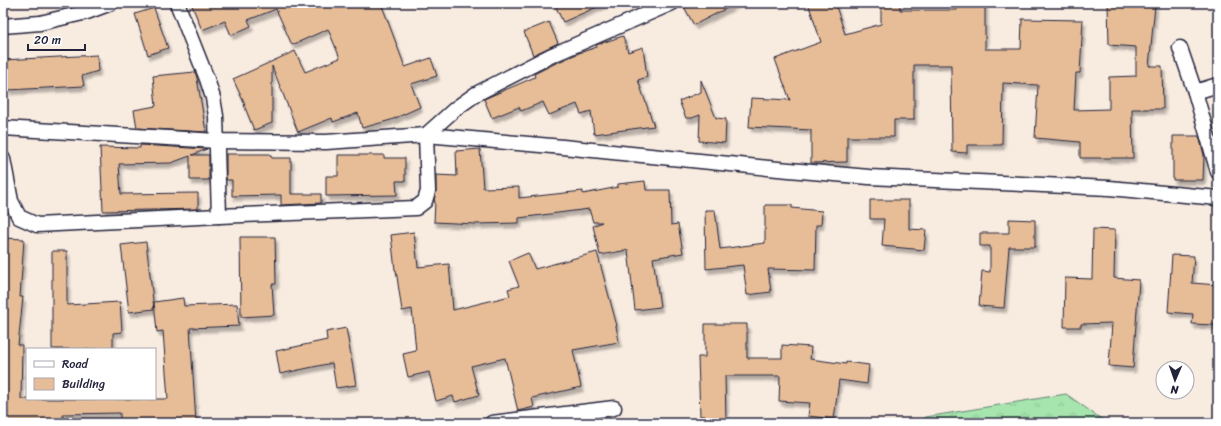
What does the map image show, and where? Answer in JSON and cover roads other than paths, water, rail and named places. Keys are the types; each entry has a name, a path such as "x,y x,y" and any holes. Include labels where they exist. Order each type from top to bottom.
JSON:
{"street":[{"path":"3,26 40,23 87,12 111,3"},
{"path":"177,3 213,98 216,116 219,216"},
{"path":"3,159 11,201 19,217 37,225 416,208 424,201 428,191 426,135 455,108 476,94 550,56 672,3"},
{"path":"1180,48 1195,92 1218,172"},
{"path":"1195,92 1218,85"},
{"path":"3,128 217,141 326,142 426,135 563,147 778,169 854,175 1109,188 1218,198"},
{"path":"492,423 614,408"}]}
